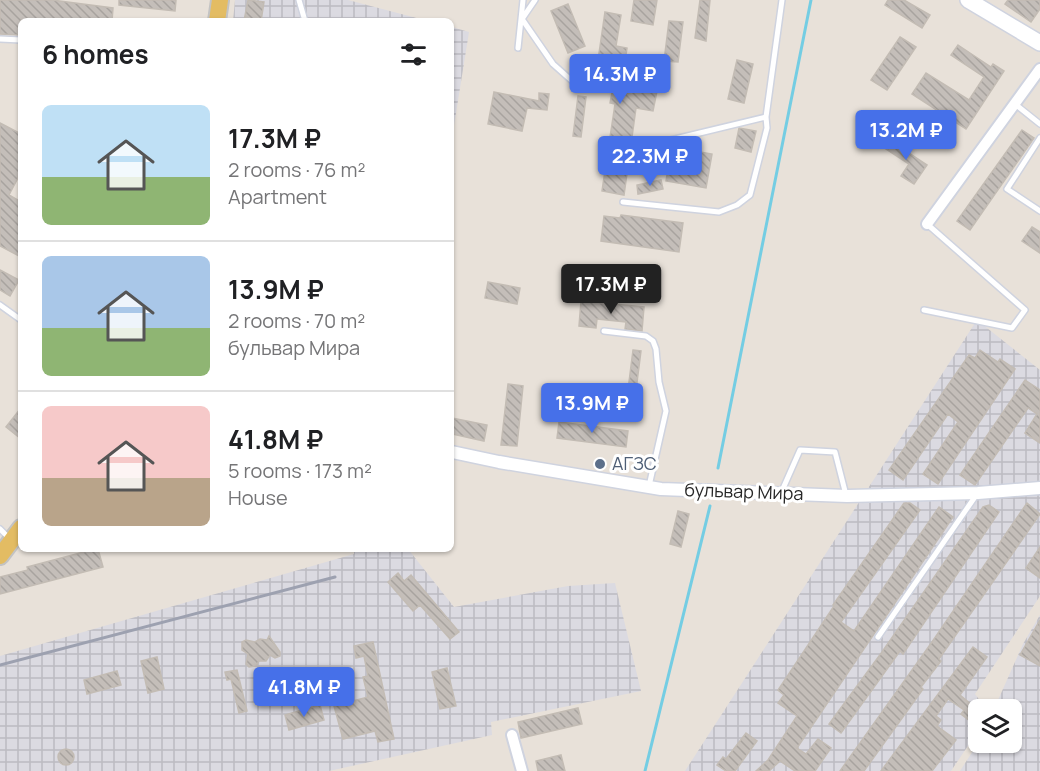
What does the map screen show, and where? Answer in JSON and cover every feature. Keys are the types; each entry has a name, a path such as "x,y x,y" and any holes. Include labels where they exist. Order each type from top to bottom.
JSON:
{"main road":[{"path":"217,18 220,0"},
{"path":"968,0 1040,43"},
{"path":"0,556 11,533"}],"street":[{"path":"927,224 1040,69"},
{"name":"бульвар Мира","path":"454,452 649,487 846,496 978,493 1040,488"},
{"path":"512,735 522,771"}],"lane":[{"path":"299,0 304,18"},
{"path":"518,48 523,0"},
{"path":"522,19 535,0"},
{"path":"623,202 719,212 737,205 750,195 767,128 766,117 782,0"},
{"path":"522,19 553,64 571,80"},
{"path":"0,39 18,40"},
{"path":"1015,104 1040,124"},
{"path":"654,144 766,117"},
{"path":"1040,138 1007,189 1040,211"},
{"path":"924,310 1012,327 1024,310 927,224"},
{"path":"0,305 18,318"},
{"path":"604,331 646,336 653,341 656,349 659,382 666,411 649,487"},
{"path":"781,494 800,450 835,452 846,496"},
{"path":"878,637 978,493"}],"shaded area":[{"path":"235,0 348,0 417,18 233,18"},
{"path":"454,28 469,32 454,126"},
{"path":"977,320 1040,370 1040,596 975,694 979,699 968,699 968,746 951,771 685,771"},
{"path":"354,552 410,552 454,607 568,586 615,583 641,691 491,722 492,735 329,771 0,771 0,656 354,554"},
{"path":"1040,615 1040,771 960,771 972,753 1022,753 1022,699 998,699 1023,644"}],"building":[{"path":"0,0 52,0 113,8 112,18 18,18 18,35 0,34"},
{"path":"119,0 176,0 175,11 119,5"},
{"path":"248,0 264,2 261,18 245,18"},
{"path":"634,0 657,0 653,25 631,21"},
{"path":"700,0 710,0 706,41 695,38"},
{"path":"888,0 904,0 930,15 922,28 885,5"},
{"path":"1008,0 1040,0 1040,9 1031,22 1005,4"},
{"path":"568,4 585,46 568,53 551,11"},
{"path":"605,12 621,15 616,46 627,48 622,80 658,86 653,111 636,108 624,195 602,191 615,104 610,103 615,77 596,74"},
{"path":"669,21 683,22 678,62 664,61"},
{"path":"900,37 916,47 887,90 871,80"},
{"path":"958,45 991,67 993,64 1004,71 966,129 912,94 926,73 969,100 984,77 951,55"},
{"path":"737,60 753,64 744,103 728,99"},
{"path":"494,92 539,101 539,93 549,94 547,110 527,108 522,131 488,124"},
{"path":"578,96 586,97 581,137 573,136"},
{"path":"0,123 18,132 18,178 9,195 18,200 18,255 0,246"},
{"path":"739,128 756,131 751,152 735,148"},
{"path":"1022,130 1034,138 970,230 957,221"},
{"path":"886,138 927,165 914,184 901,176 909,164 880,145"},
{"path":"672,147 712,154 706,188 666,181"},
{"path":"661,180 663,189 638,194 637,185"},
{"path":"621,215 683,223 679,252 601,241 604,216 620,218"},
{"path":"1032,227 1040,232 1040,253 1022,241"},
{"path":"0,270 18,279 10,296 0,290"},
{"path":"488,282 520,288 517,304 485,298"},
{"path":"581,301 644,307 642,331 625,329 626,322 597,319 596,328 579,326"},
{"path":"633,350 641,351 635,398 627,398"},
{"path":"980,350 998,362 1000,359 1015,369 938,484 923,474 958,422 948,414 903,480 889,470 969,355 975,358"},
{"path":"1025,380 1040,390 1040,443 1025,433 1037,414 1028,408 975,485 960,475"},
{"path":"508,384 523,386 517,446 501,445"},
{"path":"18,412 18,437 6,427"},
{"path":"454,418 487,425 484,441 454,434"},
{"path":"559,422 628,431 626,447 557,438"},
{"path":"904,503 910,503 920,510 841,622 854,631 939,507 953,517 797,748 806,754 818,739 831,748 815,771 795,771 780,761 769,771 756,771 768,760 797,716 778,703 784,695 778,690 833,605"},
{"path":"1027,503 1040,514 939,659 941,661 921,687 923,689 864,771 840,771 932,642"},
{"path":"989,505 999,512 903,654 900,651 841,733 829,724 983,507"},
{"path":"678,511 689,514 681,547 670,544"},
{"path":"1040,547 1040,578 1026,568"},
{"path":"84,552 99,552 103,567 0,594 0,577 28,570 27,567"},
{"path":"398,573 404,581 411,575 459,632 450,639 420,605 413,611 388,582"},
{"path":"1040,620 1040,666 1020,655"},
{"path":"269,636 280,652 280,656 275,658 270,655 266,661 259,661 256,666 249,667 246,664 248,654 242,650 242,642 267,640"},
{"path":"373,642 394,739 378,742 375,731 343,739 334,706 368,697 363,677 368,676 364,656 356,658 354,646"},
{"path":"973,647 987,657 960,695 968,702 968,719 961,714 964,710 948,699 936,716 941,720 937,726 956,740 932,771 881,771"},
{"path":"157,657 164,689 148,693 141,661"},
{"path":"447,668 456,706 440,709 432,672"},
{"path":"237,670 247,711 239,713 231,679 227,680 225,672"},
{"path":"117,671 121,685 87,694 84,680"},
{"path":"320,705 324,720 289,730 285,715"},
{"path":"578,708 582,724 521,738 518,722"},
{"path":"746,733 757,741 735,771 726,771 717,765 723,757 726,759"},
{"path":"66,749 74,757 66,765 58,757"},
{"path":"561,755 565,771 538,771 536,761"}],"waterway":[{"path":"718,468 811,0"},
{"path":"645,771 710,506"}],"railway":[{"path":"0,665 335,577"}],"place":[{"name":"АГЗС","path":"600,464"}]}
